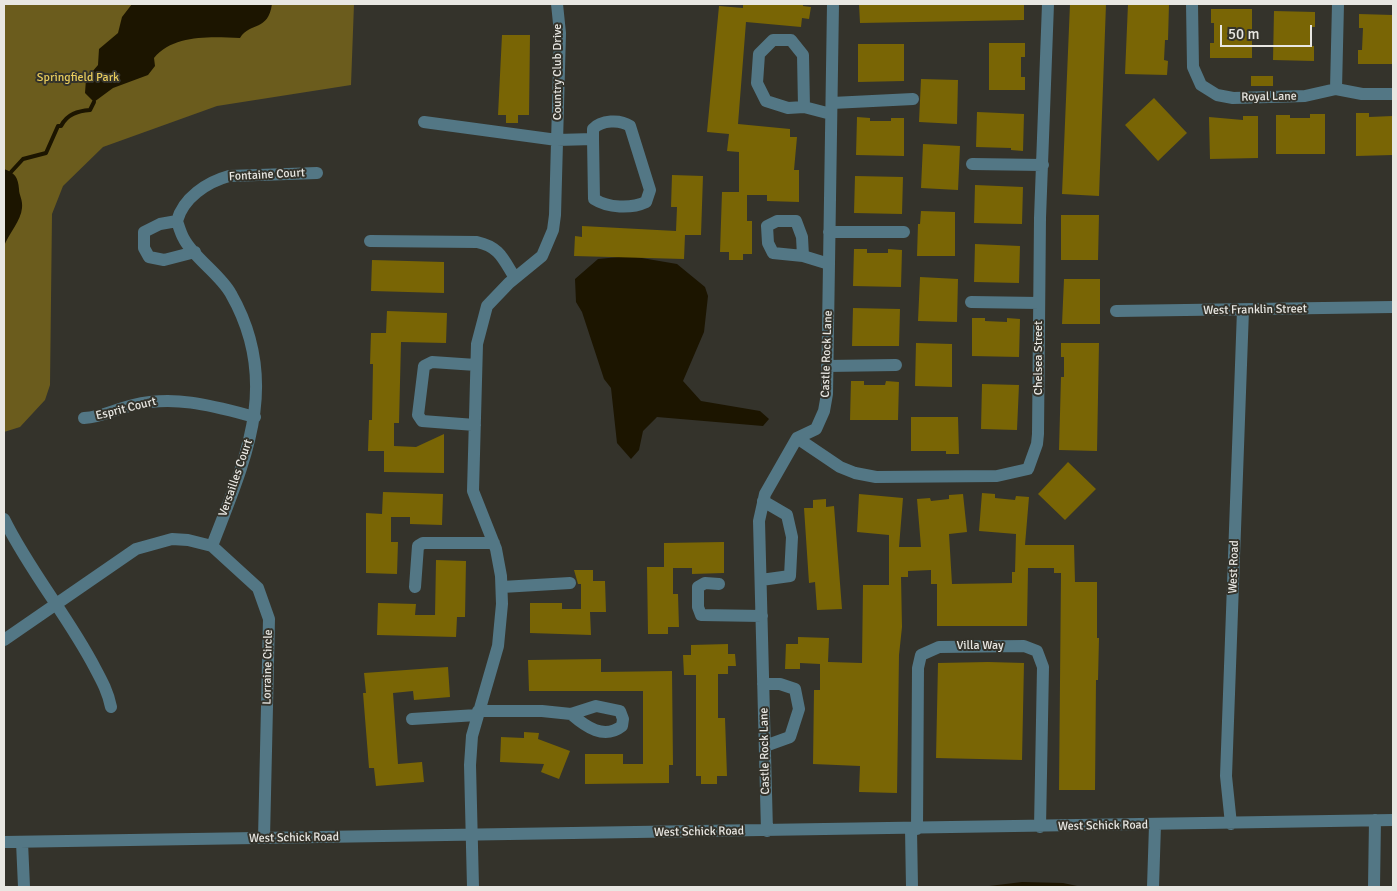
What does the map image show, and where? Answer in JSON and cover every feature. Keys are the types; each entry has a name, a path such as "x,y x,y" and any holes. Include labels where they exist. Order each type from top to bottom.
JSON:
{"street":[{"name":"Country Club Drive","path":"473,887 470,835 470,765 477,713 498,646 502,604 502,587 494,542 473,491 476,365 479,330 487,306 515,278 542,256 553,230 560,33 556,4"},
{"name":"Castle Rock Lane","path":"767,831 759,520 763,501 797,438 816,429 821,419 827,394 833,4"},
{"name":"Chelsea Street","path":"797,438 840,467 855,473 876,477 997,476 1028,469 1037,444 1038,434 1040,218 1048,4"},
{"name":"Royal Lane","path":"1192,4 1193,67 1201,85 1218,95 1233,98 1305,96 1336,90 1362,94 1393,94"},
{"path":"1336,90 1338,4"},
{"path":"804,107 803,55 791,40 773,40 759,54 757,83 766,101 788,108 832,108 913,99"},
{"path":"619,121 630,126 650,190 646,202 626,206 603,203 594,199 593,138 593,129 601,123 619,121"},
{"path":"424,122 557,140 593,138"},
{"path":"972,164 1043,165"},
{"name":"Fontaine Court","path":"177,221 180,211 198,190 216,180 229,176 317,172"},
{"path":"177,221 160,224 144,232 144,248 149,257 164,260 195,252"},
{"name":"Versailles Court","path":"177,221 184,241 231,292 242,318 254,359 255,417 244,463 212,546"},
{"path":"829,232 904,232"},
{"path":"370,241 477,242 491,245 497,250 515,278"},
{"path":"803,256 829,264"},
{"path":"971,302 1039,303"},
{"name":"West Franklin Street","path":"1116,311 1393,307"},
{"name":"West Road","path":"1231,824 1226,776 1242,310"},
{"path":"475,426 422,422 418,415 424,366 432,362 476,365"},
{"path":"827,366 896,365"},
{"name":"Esprit Court","path":"84,418 96,417 132,405 174,400 200,402 255,417"},
{"path":"761,580 790,576 792,537 787,515 763,501"},
{"path":"4,519 20,551 85,648 108,694 111,707"},
{"name":"Lorraine Circle","path":"4,640 118,561 150,544 172,539 188,540 212,546 258,588 269,619 264,838"},
{"path":"415,587 416,555 418,546 423,543 494,542"},
{"path":"502,587 570,583"},
{"path":"719,584 705,583 698,587 698,608 701,615 762,616"},
{"name":"Villa Way","path":"914,829 918,668 921,655 939,647 1024,646 1037,651 1043,667 1040,827"},
{"path":"764,684 780,684 795,689 799,709 790,737 765,746"},
{"path":"412,719 542,710 571,714"},
{"path":"1374,887 1375,820"},
{"name":"West Schick Road","path":"4,842 1393,820"},
{"path":"1153,887 1155,825"},
{"path":"912,887 914,829"},
{"path":"22,842 24,887"}],"green space":[{"name":"Springfield Park","path":"4,4 354,4 351,85 217,106 103,147 63,186 52,214 50,385 45,400 20,427 4,432"}],"shaded area":[{"path":"132,4 272,4 267,19 263,23 249,29 240,38 194,39 172,45 162,50 154,58 155,66 148,75 113,88 94,102 85,93 86,79 98,65 99,49 118,33 122,17"},
{"path":"4,169 11,172 17,178 22,205 19,218 4,246"},
{"path":"630,256 677,264 705,287 708,296 704,332 683,381 701,401 760,411 769,419 763,426 657,417 643,431 639,450 631,459 617,443 611,388 604,379 582,312 576,302 575,279 598,259"},
{"path":"1022,882 1063,883 1082,887 981,887"}],"building":[{"path":"743,4 803,4 803,6 811,7 809,19 802,18 801,27 746,22 738,124 790,129 790,137 797,137 794,170 799,170 799,202 767,201 767,195 747,195 747,221 752,221 752,254 743,254 743,260 729,260 729,252 720,252 722,192 739,192 739,152 727,151 729,134 707,132 719,6 743,8"},
{"path":"859,4 1024,4 1024,20 860,23"},
{"path":"1070,4 1106,4 1099,196 1062,194"},
{"path":"1128,4 1169,4 1168,40 1165,40 1164,60 1168,61 1167,75 1125,74"},
{"path":"1211,9 1252,9 1252,58 1210,58 1210,43 1214,43 1214,23 1211,23"},
{"path":"1274,11 1315,12 1315,27 1311,27 1311,46 1314,46 1314,61 1273,60"},
{"path":"1359,14 1393,15 1393,64 1358,64 1358,50 1362,50 1363,28 1359,28"},
{"path":"502,35 530,35 529,115 518,115 518,123 506,123 506,115 498,115"},
{"path":"989,43 1025,43 1025,57 1021,57 1021,77 1025,77 1025,90 989,90"},
{"path":"858,44 904,44 904,81 858,82"},
{"path":"1251,76 1273,76 1273,86 1251,86"},
{"path":"921,79 958,80 957,124 919,122"},
{"path":"1154,98 1187,133 1158,161 1125,125"},
{"path":"977,112 1024,114 1023,151 1011,150 1011,148 976,147"},
{"path":"1356,113 1369,113 1369,117 1393,116 1393,155 1356,156"},
{"path":"1310,114 1325,114 1325,154 1276,154 1276,115 1290,115 1290,118 1310,118"},
{"path":"1243,116 1258,116 1258,158 1210,159 1209,117 1243,120"},
{"path":"857,117 870,118 870,121 891,121 891,118 904,118 904,156 856,155"},
{"path":"923,144 960,146 958,190 921,188"},
{"path":"672,175 703,176 701,235 685,235 684,259 574,256 575,236 582,237 582,226 676,231 677,207 671,207"},
{"path":"855,176 903,177 902,214 854,213"},
{"path":"975,185 1023,187 1022,224 974,223"},
{"path":"921,211 955,212 955,256 917,256 918,224 920,224"},
{"path":"1061,215 1099,215 1098,260 1061,260"},
{"path":"975,244 1020,246 1019,283 974,282"},
{"path":"854,249 867,249 867,253 888,253 888,249 902,250 901,287 853,286"},
{"path":"372,260 444,262 444,293 371,291"},
{"path":"920,277 958,279 957,322 918,321"},
{"path":"1064,279 1100,279 1100,324 1062,324"},
{"path":"853,308 900,309 899,346 852,346"},
{"path":"387,311 447,313 446,343 401,342 399,423 394,423 394,446 416,447 444,434 444,473 384,472 384,451 368,451 369,420 372,420 373,364 370,364 371,333 386,333"},
{"path":"972,318 985,318 985,321 1007,322 1007,318 1020,319 1019,357 972,356"},
{"path":"916,343 952,344 952,387 915,386"},
{"path":"1061,343 1099,343 1097,451 1059,450 1061,377 1064,377 1064,357 1061,357"},
{"path":"851,381 864,381 864,385 885,385 886,381 899,382 898,420 850,420"},
{"path":"982,384 1019,385 1017,430 981,429"},
{"path":"911,417 958,417 959,454 946,454 946,451 911,451"},
{"path":"1068,462 1096,489 1065,520 1038,494"},
{"path":"383,492 443,494 442,525 410,524 410,517 391,517 391,542 398,542 397,574 366,573 366,513 382,514"},
{"path":"982,493 995,494 995,498 1015,500 1016,496 1029,497 1025,545 1074,545 1075,582 1097,582 1097,638 1099,638 1098,680 1096,680 1095,790 1059,790 1061,573 1054,573 1054,568 1028,568 1027,626 937,626 937,584 931,584 931,570 908,571 908,577 901,577 902,627 899,655 897,793 859,792 860,766 813,764 814,690 820,690 820,664 800,663 800,669 785,669 786,644 798,644 798,637 829,638 828,662 862,663 863,585 889,585 889,535 857,532 859,494 903,498 899,547 921,547 917,499 930,498 931,501 949,499 949,495 963,494 967,532 949,534 952,584 1012,583 1012,572 1015,572 1016,534 979,531"},
{"path":"826,499 826,507 834,506 842,609 817,610 815,582 809,583 804,508 813,508 813,500"},
{"path":"724,542 724,573 692,574 692,568 673,568 673,594 678,594 679,627 668,627 668,634 648,634 647,567 664,567 664,543"},
{"path":"436,560 466,561 465,617 457,617 456,637 377,635 378,603 416,604 415,615 435,615"},
{"path":"574,570 593,570 593,581 605,581 606,612 590,612 591,635 530,633 530,603 562,603 562,609 581,609 581,584 578,584"},
{"path":"728,644 728,654 735,654 736,666 728,666 728,674 718,674 718,718 725,718 727,776 717,776 717,784 701,784 701,776 696,776 696,675 684,675 683,655 691,655 691,645"},
{"path":"601,659 601,672 672,671 673,765 669,765 669,783 585,784 585,754 623,754 623,764 643,764 643,691 529,691 528,660"},
{"path":"938,663 1024,663 1022,760 936,758"},
{"path":"448,667 450,697 414,700 413,691 393,693 398,764 422,762 424,782 376,786 374,768 369,768 363,693 366,693 364,673"},
{"path":"524,732 539,733 538,739 570,751 559,779 541,772 544,764 500,762 501,737 524,738"}],"waterway":[{"path":"11,172 23,159 46,153 58,126 61,126 73,114 90,110 94,102"}]}
